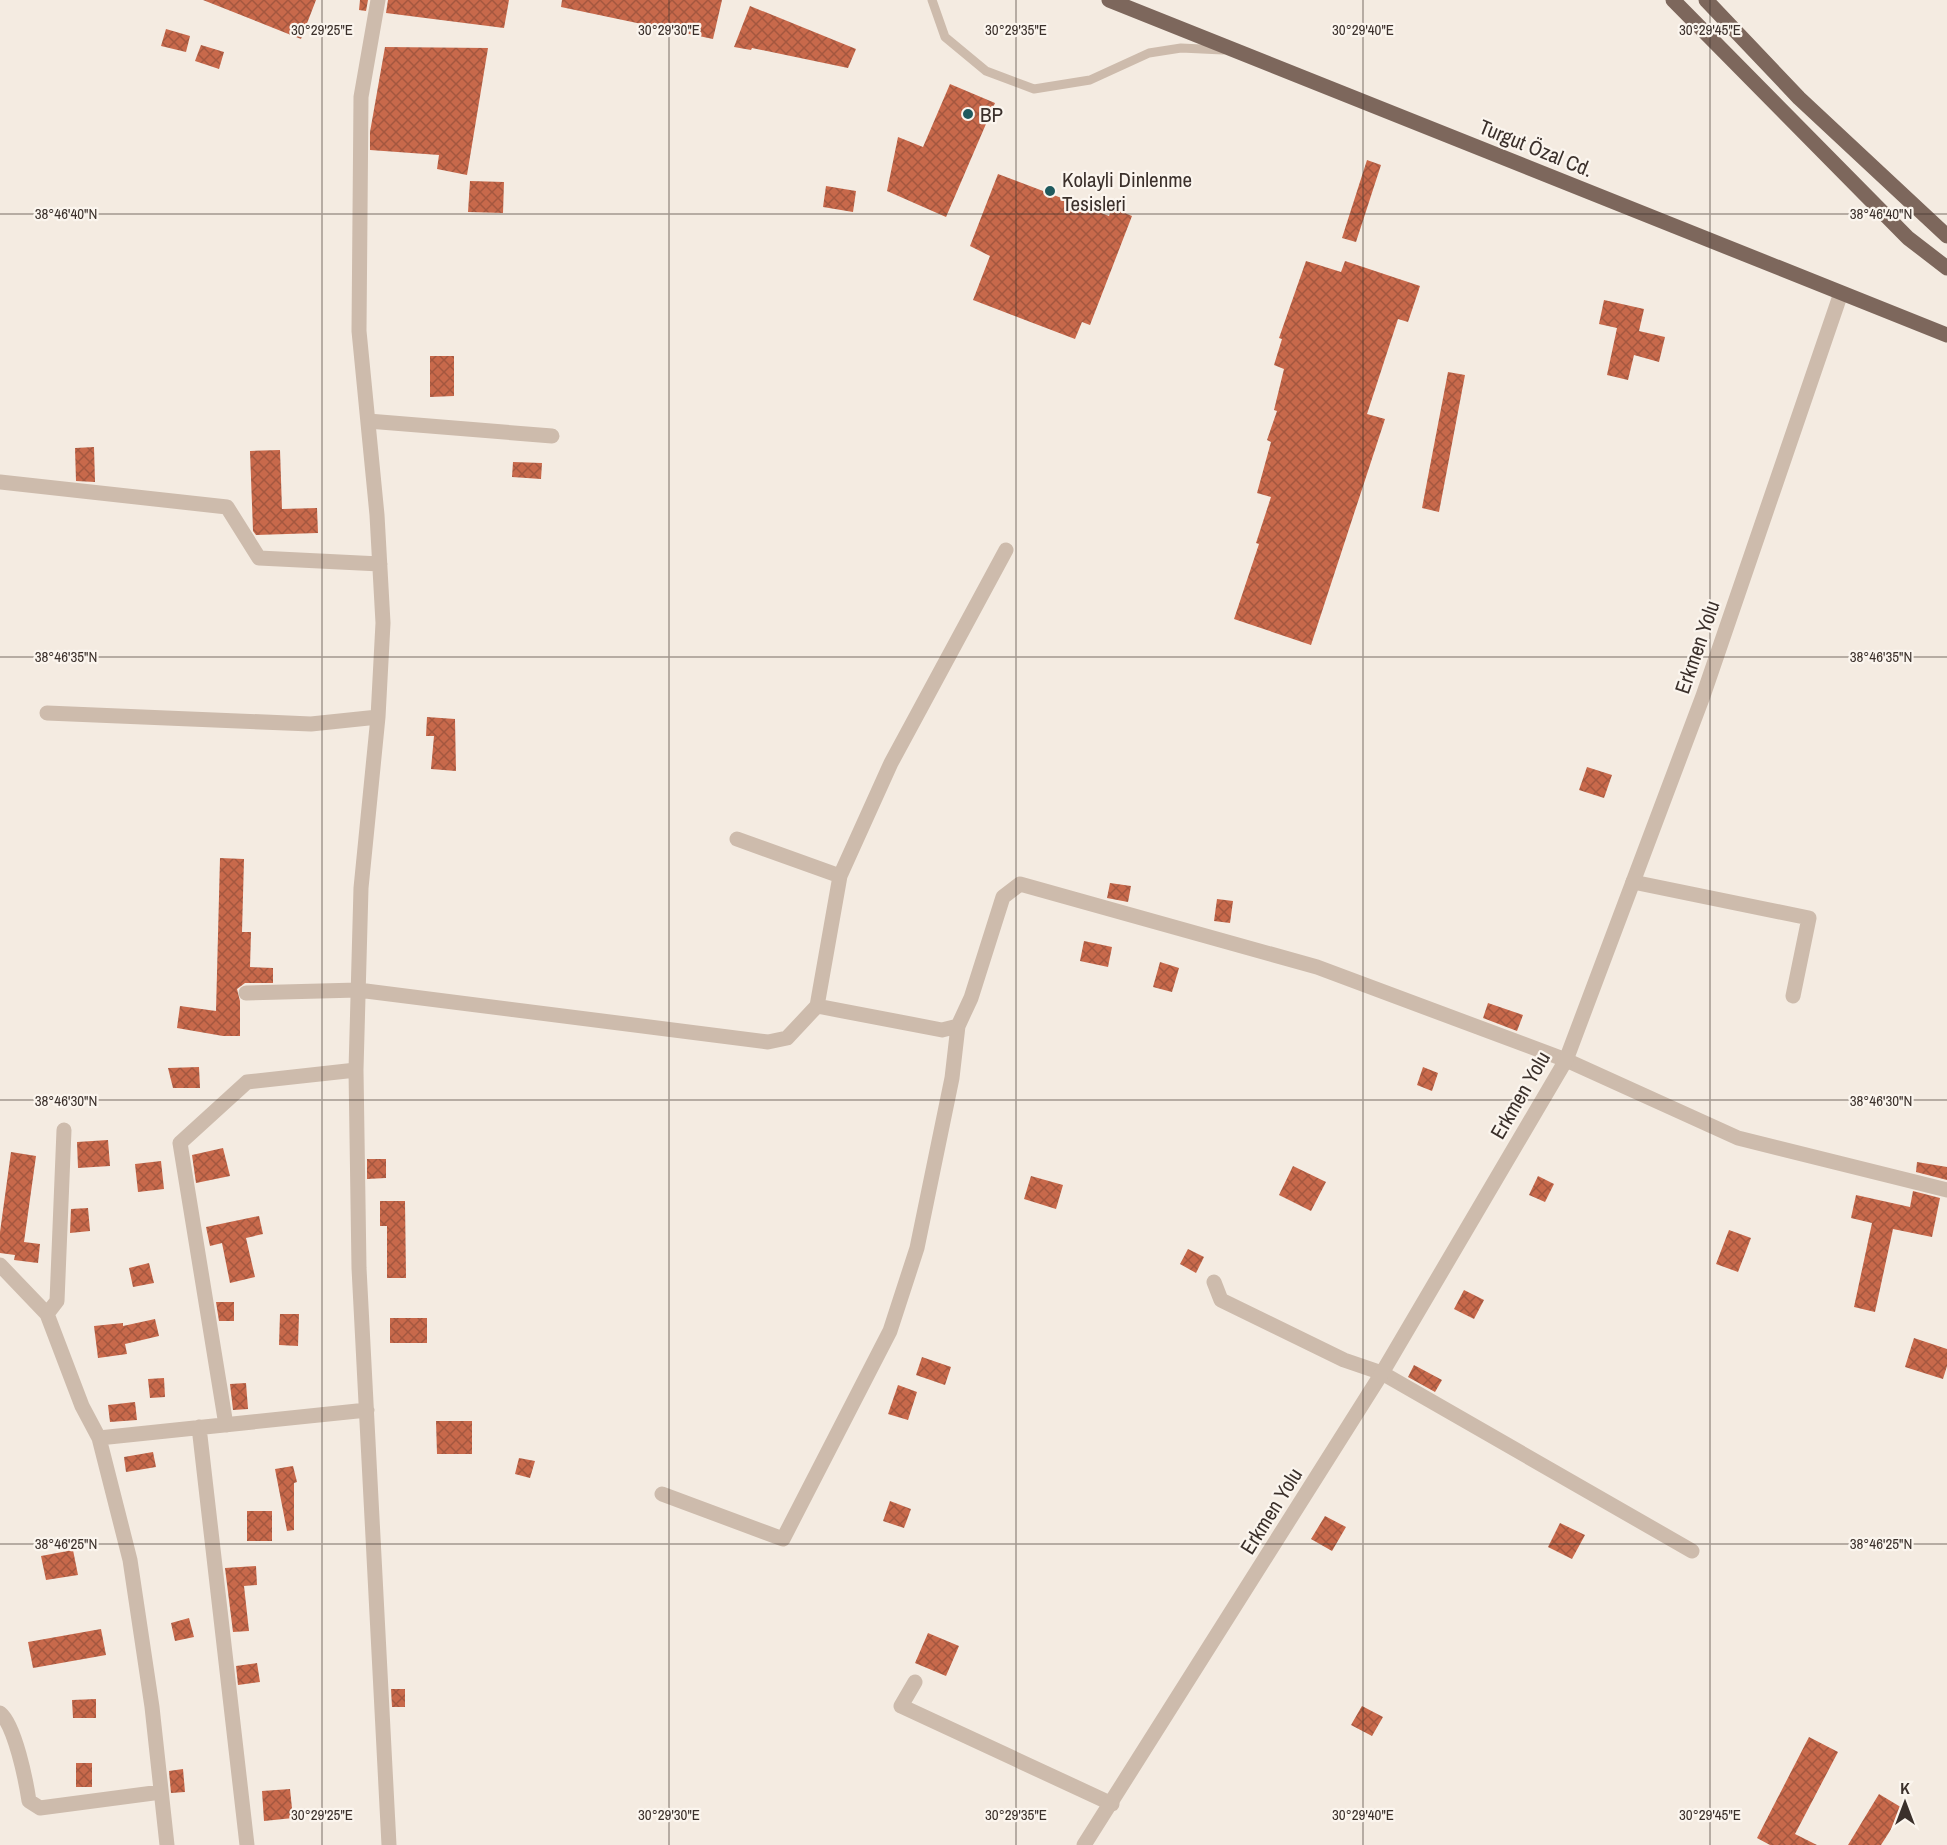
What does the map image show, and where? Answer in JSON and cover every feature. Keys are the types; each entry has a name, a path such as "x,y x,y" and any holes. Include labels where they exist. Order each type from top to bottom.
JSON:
{"main road":[{"name":"Turgut Özal Cd.","path":"1109,0 1947,335"},
{"path":"1673,0 1908,238 1947,268"},
{"path":"1706,0 1807,106 1947,236"}],"street":[{"path":"378,0 361,97 359,331 380,564 383,623 378,717 361,888 356,1070 359,1268 389,1845"},
{"name":"Erkmen Yolu","path":"1084,1845 1382,1373 1566,1060 1703,696 1840,293"},
{"path":"368,421 552,436"},
{"path":"0,482 227,507 259,558 380,564"},
{"path":"246,993 358,990 768,1042 787,1038 818,1006 840,876 891,763 1006,550"},
{"path":"47,713 311,724 378,717"},
{"path":"737,839 840,876"},
{"path":"1633,882 1809,918 1793,996"},
{"path":"662,1494 783,1539 890,1330 917,1248 952,1078 958,1026 971,999 1003,897 1020,884 1317,967 1566,1060 1738,1138 1947,1190"},
{"path":"818,1006 942,1030 958,1026"},
{"path":"226,1425 180,1143 248,1082 356,1070"},
{"path":"46,1314 57,1301 64,1130"},
{"path":"0,1265 46,1314 82,1406 99,1438 130,1560 152,1707 167,1845"},
{"path":"1214,1282 1221,1300 1344,1360 1382,1373 1692,1551"},
{"path":"99,1438 367,1410"},
{"path":"199,1427 247,1845"},
{"path":"915,1682 901,1706 1112,1804"},
{"path":"0,1713 11,1732 26,1779 29,1801 40,1808 161,1792"}],"lane":[{"path":"932,0 945,37 986,71 1034,89 1090,80 1149,53 1181,48 1234,50"}],"building":[{"path":"203,0 316,0 301,39"},
{"path":"360,0 368,0 366,11 359,10"},
{"path":"388,0 509,0 504,28 386,13"},
{"path":"562,0 722,0 713,39 561,7"},
{"path":"750,6 856,49 848,68 752,48 751,50 734,47"},
{"path":"166,29 190,36 186,52 161,46"},
{"path":"201,45 224,52 219,69 195,61"},
{"path":"385,47 488,48 467,175 437,169 439,155 370,150 370,132"},
{"path":"950,84 995,103 946,217 887,191 898,137 923,147"},
{"path":"1367,160 1381,165 1356,242 1342,238"},
{"path":"998,174 1109,216 1112,208 1132,216 1090,325 1082,322 1075,339 973,300 990,256 970,246"},
{"path":"470,181 504,182 503,213 468,212"},
{"path":"826,186 856,191 853,212 823,207"},
{"path":"1306,261 1341,272 1345,261 1420,286 1408,322 1398,319 1367,414 1385,419 1311,645 1234,619 1259,544 1256,543 1271,497 1257,493 1271,442 1267,440 1277,411 1274,410 1284,369 1274,365 1282,339 1279,338"},
{"path":"1604,300 1644,309 1639,331 1665,337 1659,362 1634,355 1628,380 1607,375 1617,328 1599,324"},
{"path":"430,356 454,356 454,396 430,397"},
{"path":"1448,372 1465,375 1439,512 1422,508"},
{"path":"94,447 95,482 76,481 75,448"},
{"path":"280,450 282,509 317,508 318,533 256,535 253,531 250,451"},
{"path":"513,462 542,463 541,479 512,477"},
{"path":"427,717 455,719 456,771 431,769 434,736 426,736"},
{"path":"1587,767 1612,775 1604,798 1579,790"},
{"path":"220,858 244,859 242,932 251,932 250,967 273,968 273,983 245,983 237,989 240,1001 240,1036 223,1036 177,1028 180,1006 216,1011"},
{"path":"1110,883 1131,886 1128,902 1107,898"},
{"path":"1217,899 1233,901 1230,923 1214,921"},
{"path":"1084,941 1112,947 1108,967 1080,961"},
{"path":"1160,962 1179,968 1172,992 1153,987"},
{"path":"1488,1003 1523,1015 1517,1031 1483,1018"},
{"path":"199,1067 200,1088 173,1088 168,1068"},
{"path":"1423,1067 1438,1073 1432,1091 1417,1085"},
{"path":"108,1140 110,1166 78,1168 77,1142"},
{"path":"223,1148 230,1176 196,1183 192,1155"},
{"path":"11,1152 36,1156 24,1242 40,1244 38,1263 14,1260 15,1255 0,1253 0,1232"},
{"path":"367,1159 386,1159 386,1178 367,1179"},
{"path":"161,1161 164,1189 138,1192 135,1164"},
{"path":"1917,1162 1947,1167 1947,1180 1916,1172"},
{"path":"1293,1166 1326,1182 1311,1211 1279,1195"},
{"path":"1031,1176 1063,1185 1056,1209 1024,1199"},
{"path":"1538,1176 1554,1184 1545,1202 1529,1195"},
{"path":"1913,1191 1940,1198 1932,1237 1893,1229 1875,1312 1854,1307 1872,1223 1851,1218 1856,1195 1910,1207"},
{"path":"380,1201 405,1201 406,1278 387,1278 387,1226 380,1226"},
{"path":"88,1208 90,1231 70,1233 71,1209"},
{"path":"259,1216 263,1234 246,1238 255,1277 230,1283 222,1243 210,1246 206,1227"},
{"path":"1729,1230 1751,1238 1738,1272 1716,1264"},
{"path":"1188,1249 1204,1257 1196,1273 1180,1264"},
{"path":"149,1263 154,1283 133,1287 129,1268"},
{"path":"1464,1290 1484,1300 1474,1319 1454,1309"},
{"path":"216,1302 234,1302 234,1321 219,1321"},
{"path":"280,1314 299,1314 298,1346 279,1345"},
{"path":"390,1318 427,1318 427,1343 390,1343"},
{"path":"155,1319 159,1336 125,1344 127,1354 98,1358 94,1326 123,1323 123,1326"},
{"path":"1914,1338 1947,1349 1947,1366 1943,1379 1905,1367"},
{"path":"922,1357 951,1367 945,1385 916,1375"},
{"path":"1414,1365 1442,1380 1435,1392 1408,1377"},
{"path":"164,1378 165,1397 150,1398 148,1379"},
{"path":"246,1383 248,1409 233,1410 230,1384"},
{"path":"898,1385 917,1392 908,1420 888,1414"},
{"path":"135,1402 137,1420 110,1422 108,1405"},
{"path":"436,1421 472,1421 472,1454 437,1454"},
{"path":"153,1452 156,1467 126,1472 124,1457"},
{"path":"519,1458 535,1461 530,1478 515,1474"},
{"path":"293,1466 297,1482 294,1483 294,1530 287,1531 275,1469"},
{"path":"890,1501 911,1509 904,1528 883,1521"},
{"path":"247,1511 272,1511 272,1541 247,1541"},
{"path":"1325,1516 1346,1527 1332,1551 1311,1539"},
{"path":"1560,1523 1585,1535 1572,1559 1548,1547"},
{"path":"73,1550 78,1575 46,1580 41,1556"},
{"path":"256,1566 257,1585 244,1586 249,1631 233,1632 225,1568"},
{"path":"189,1618 194,1637 175,1641 171,1623"},
{"path":"101,1629 106,1655 33,1668 28,1642"},
{"path":"928,1633 959,1646 946,1676 915,1663"},
{"path":"257,1663 260,1682 238,1685 236,1666"},
{"path":"391,1689 405,1689 405,1707 392,1707"},
{"path":"96,1699 96,1718 73,1718 72,1700"},
{"path":"1362,1706 1383,1717 1372,1736 1351,1725"},
{"path":"1809,1737 1838,1752 1795,1834 1817,1845 1770,1845 1757,1838"},
{"path":"76,1763 92,1763 92,1787 76,1787"},
{"path":"183,1769 185,1792 171,1793 169,1771"},
{"path":"290,1789 293,1818 264,1821 262,1791"},
{"path":"1879,1794 1904,1809 1881,1845 1848,1845"}],"place":[{"name":"BP","path":"968,114"},
{"name":"Kolayli Dinlenme Tesisleri","path":"1050,191"}]}
